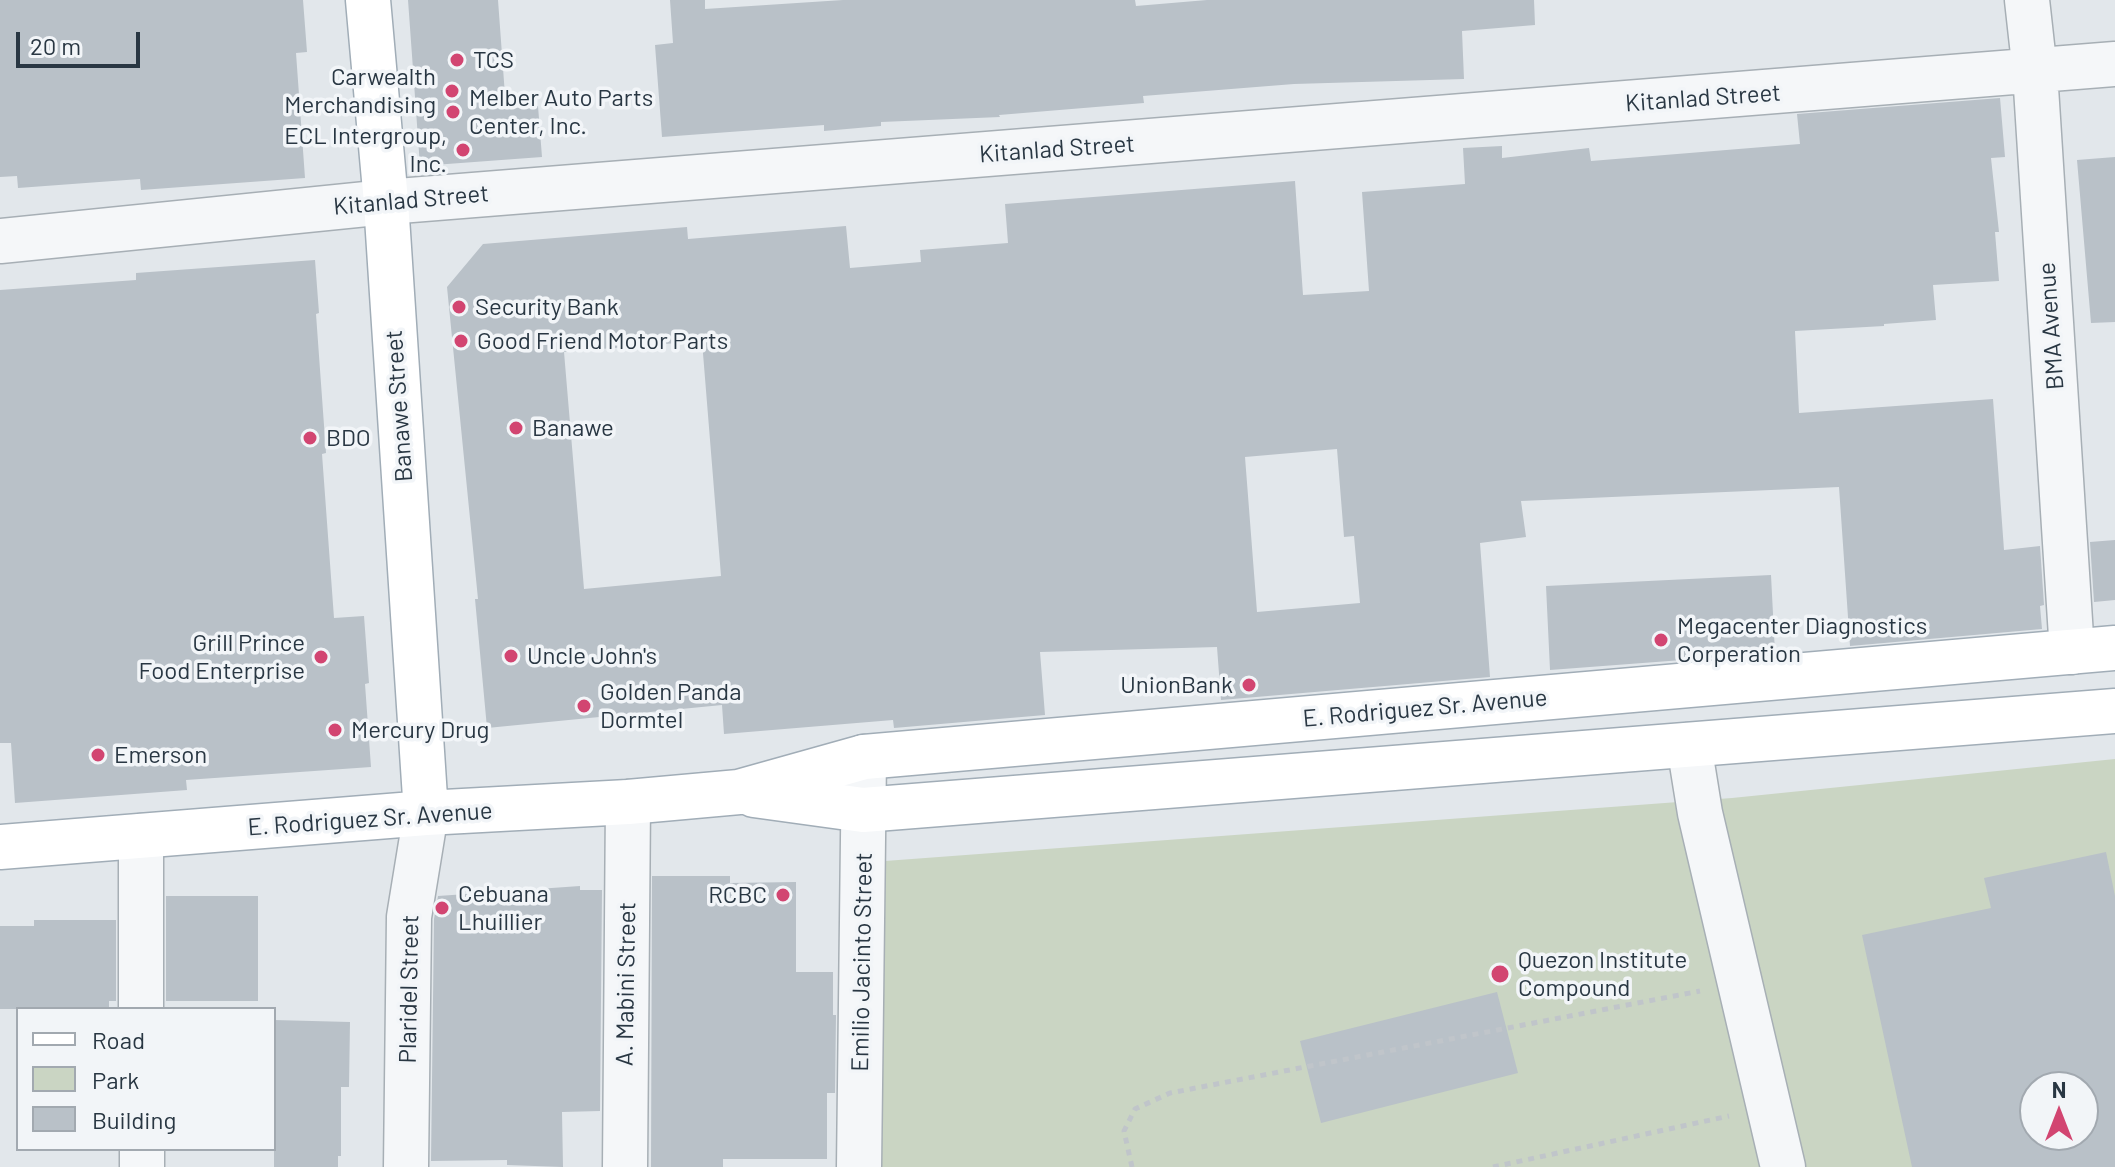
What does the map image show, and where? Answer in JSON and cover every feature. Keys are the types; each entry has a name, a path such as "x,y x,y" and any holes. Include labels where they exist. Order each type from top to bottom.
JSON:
{"main road":[{"name":"Banawe Street","path":"368,0 386,202 426,813"},
{"name":"E. Rodriguez Sr. Avenue","path":"0,847 739,792 864,757 2115,648"},
{"name":"E. Rodriguez Sr. Avenue","path":"739,792 863,810 2115,711"}],"street":[{"name":"BMA Avenue","path":"2027,0 2035,72 2072,652"},
{"name":"Kitanlad Street","path":"0,241 386,202 2115,64"},
{"path":"1689,745 1700,813 1783,1167"},
{"name":"Emilio Jacinto Street","path":"859,1167 864,757"},
{"name":"A. Mabini Street","path":"625,1167 628,802"},
{"name":"Plaridel Street","path":"406,1167 409,917 426,813"},
{"path":"141,836 141,1007"}],"path":[{"path":"1132,1167 1124,1131 1135,1109 1170,1093 1742,983"},
{"path":"1493,1167 1769,1107"}],"green space":[{"name":"Quezon Institute Compound","path":"2115,759 2115,1167 881,1167 885,861 1732,798"}],"building":[{"path":"0,0 303,0 307,52 296,53 305,178 141,190 140,179 18,188 17,176 0,177"},
{"name":"TCS","path":"408,0 498,0 506,109 538,106 542,157 420,166"},
{"path":"670,0 705,0 705,9 843,0 1135,0 1136,6 1207,0 1534,0 1535,25 1462,31 1464,79 1294,84 1143,96 1144,103 1000,117 881,122 881,126 824,131 824,125 662,137 655,45 673,43"},
{"path":"2000,98 2005,157 1991,158 1999,232 1995,232 1999,281 1933,285 1936,320 1795,331 1799,413 1993,399 2004,550 2040,546 2044,605 2040,606 2042,629 1850,646 1839,487 1521,501 1526,537 1480,543 1490,677 1221,700 1217,647 1040,652 1045,715 894,728 893,720 724,734 722,705 487,728 475,599 478,599 447,287 483,244 687,227 688,239 846,226 850,268 921,262 920,250 1008,243 1005,204 1295,181 1303,295 1369,291 1362,192 1465,184 1463,148 1502,146 1502,158 1589,148 1591,161 1800,144 1797,114","holes":["702,341 721,576 584,589 564,352","1337,449 1344,537 1354,536 1360,603 1257,612 1245,457"]},
{"path":"2115,157 2115,322 2091,323 2077,160"},
{"path":"315,260 326,453 322,454 334,618 364,616 371,767 186,780 187,790 15,803 11,743 0,743 0,290 136,280 136,273"},
{"path":"2115,540 2115,600 2094,602 2090,542"},
{"name":"Megacenter Diagnostics Corperation","path":"1771,575 1775,653 1550,670 1546,586"},
{"path":"2106,852 2115,896 2115,1167 1912,1167 1862,935 1991,908 1984,878"},
{"path":"652,876 730,876 730,883 796,882 796,972 833,972 835,1093 827,1093 827,1159 723,1159 723,1167 651,1167"},
{"path":"580,886 580,890 602,890 600,1111 562,1112 563,1167 507,1165 507,1160 431,1161 434,919 438,896"},
{"path":"166,896 258,896 258,1001 166,1001"},
{"path":"34,920 116,920 116,1001 109,1001 109,1007 0,1009 0,926 34,926"},
{"path":"1497,992 1518,1073 1321,1123 1300,1041"},
{"path":"276,1020 350,1022 349,1087 341,1087 341,1156 338,1156 338,1167 274,1167"}],"place":[{"name":"TCS","path":"457,60"},
{"name":"Carwealth Merchandising","path":"452,91"},
{"name":"Melber Auto Parts Center, Inc.","path":"453,112"},
{"name":"ECL Intergroup, Inc.","path":"463,150"},
{"name":"Security Bank","path":"459,307"},
{"name":"Good Friend Motor Parts","path":"461,341"},
{"name":"Banawe","path":"516,428"},
{"name":"BDO","path":"310,438"},
{"name":"Megacenter Diagnostics Corperation","path":"1661,640"},
{"name":"Uncle John's","path":"511,656"},
{"name":"Grill Prince Food Enterprise","path":"321,657"},
{"name":"UnionBank","path":"1249,685"},
{"name":"Golden Panda Dormtel","path":"584,706"},
{"name":"Mercury Drug","path":"335,730"},
{"name":"Emerson","path":"98,755"},
{"name":"RCBC","path":"783,895"},
{"name":"Cebuana Lhuillier","path":"442,908"},
{"name":"Quezon Institute Compound","path":"1500,974"}]}
